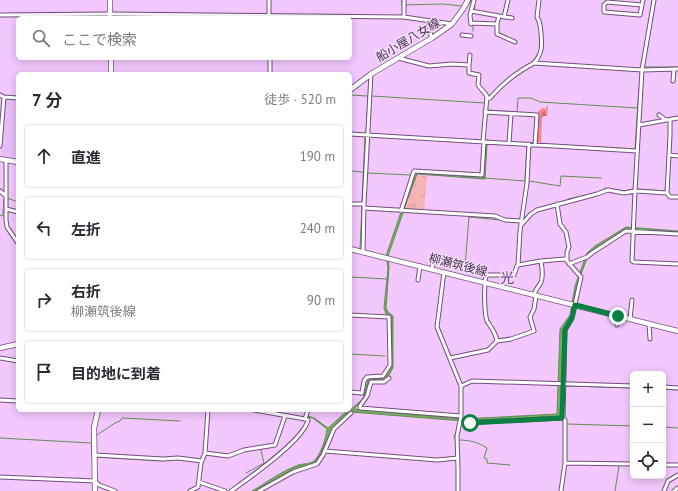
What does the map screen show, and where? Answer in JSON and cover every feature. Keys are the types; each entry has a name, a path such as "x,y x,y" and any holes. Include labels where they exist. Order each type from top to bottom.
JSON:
{"main road":[{"path":"110,0 110,16"},
{"name":"船小屋八女線","path":"352,88 371,74 432,38 452,24 467,2"},
{"path":"111,60 111,72"},
{"path":"0,159 16,162"},
{"name":"柳瀬筑後線","path":"352,249 678,331"},
{"path":"0,348 16,344"},
{"path":"95,491 94,428 98,412"}],"street":[{"path":"269,0 269,16"},
{"path":"404,0 404,17"},
{"path":"474,0 471,11 471,24 497,24"},
{"path":"504,17 508,0"},
{"path":"487,99 490,98 516,73 534,63 542,51 540,22 537,18 539,0"},
{"path":"642,5 607,2 604,5 604,12 640,15 642,5 643,0"},
{"path":"654,0 642,70 632,260 634,262 678,264"},
{"path":"459,4 467,2"},
{"path":"471,11 512,18"},
{"path":"0,15 110,16"},
{"path":"499,16 497,34 515,42"},
{"path":"352,17 404,17 452,24"},
{"path":"429,30 432,38"},
{"path":"462,35 471,36"},
{"path":"401,211 414,171 482,175 487,96 478,85 479,75 468,73 470,55"},
{"path":"398,58 429,66 452,64 469,65"},
{"path":"270,60 270,72"},
{"path":"534,63 642,70 676,69 672,81"},
{"path":"363,252 371,74"},
{"path":"0,95 4,97 16,98"},
{"path":"0,146 4,97"},
{"path":"485,112 537,115 536,145"},
{"path":"509,143 511,114"},
{"path":"659,115 668,120"},
{"path":"639,125 678,118"},
{"path":"667,193 669,155 668,120"},
{"path":"352,134 637,151"},
{"path":"497,340 497,336 486,317 485,282 486,276 488,275 514,275 516,266 518,265 521,223 527,183 529,144"},
{"path":"669,155 678,156"},
{"path":"6,160 6,220 7,227 16,240"},
{"path":"0,191 6,196"},
{"path":"521,223 537,210 605,191 624,193 635,191 667,193 670,197 678,197"},
{"path":"352,204 401,211 496,216 505,220 521,223"},
{"path":"557,204 560,224 566,232 569,247 567,252 568,262 579,275 572,318 565,330 561,384 562,418 565,420 565,462 561,491"},
{"path":"6,209 16,212"},
{"path":"518,265 541,261 560,260 568,262 586,258 626,231 634,230 678,234"},
{"path":"450,358 488,350 497,340 511,339 534,331 530,317 534,309 536,288 541,282 543,268 541,261"},
{"path":"432,269 434,262"},
{"path":"418,280 420,266"},
{"path":"444,272 437,327 461,386 461,416 457,436 458,491"},
{"path":"630,319 632,300"},
{"path":"352,315 389,317 390,365 383,376 369,376 366,378 362,393 352,392"},
{"path":"617,326 618,316"},
{"path":"649,324 650,339"},
{"path":"0,358 16,361"},
{"path":"389,378 384,382 374,381 370,383 367,396 360,408 461,416"},
{"path":"461,386 472,381 630,386"},
{"path":"666,387 678,388"},
{"path":"0,400 16,401"},
{"path":"190,491 198,487 202,461 205,453 208,412"},
{"path":"264,412 305,418"},
{"path":"231,491 276,455 303,430 308,420 305,418 307,412"},
{"path":"259,491 293,472 314,466 325,451 334,429 351,413"},
{"path":"276,455 275,445 285,416"},
{"path":"460,423 562,418"},
{"path":"205,453 228,456 244,450 275,445"},
{"path":"325,451 437,460 458,458"},
{"path":"95,455 163,459 178,458 202,461"},
{"path":"565,462 630,464"},
{"path":"666,465 678,465"},
{"path":"664,491 668,481 678,475"},
{"path":"0,477 95,481 99,485 115,491"},
{"path":"199,482 225,491"},
{"path":"674,491 678,488"}],"shaded area":[{"path":"6,98 16,99 16,160 2,157"},
{"path":"485,144 487,144 485,179 417,174 403,209 415,173 483,177"},
{"path":"401,212 403,213 388,256 389,267 386,308 393,316 393,368 384,380 369,381 366,394 363,398 368,380 384,378 392,365 391,317 386,314 384,308 388,268 386,256"},
{"path":"626,227 678,231 626,229 589,253 577,285 571,317 563,330 560,417 463,421 351,412 352,408 362,400 354,409 462,419 557,414 560,329 570,315 575,286 587,253 595,246"},
{"path":"308,412 308,416 314,418 328,428 346,412 351,412 333,427 321,453 315,462 310,465 295,468 256,491 252,491 284,471 298,465 307,464 317,458 323,446 327,429 313,418 307,417"}],"green space":[{"path":"547,105 547,116 543,116 542,118 541,142 537,142 538,112 542,108 546,109"},
{"path":"415,175 427,176 424,211 404,209"}],"waterway":[{"path":"112,0 113,16"},
{"path":"402,0 402,5 443,4 462,6"},
{"path":"474,10 475,6"},
{"path":"473,25 473,31"},
{"path":"644,66 678,67"},
{"path":"487,139 488,141 635,149 639,88"},
{"path":"352,95 368,96 366,133"},
{"path":"372,96 484,103"},
{"path":"488,110 517,112 518,98 531,98 540,102 637,108"},
{"path":"362,202 365,137"},
{"path":"484,178 525,181 527,146"},
{"path":"352,171 363,172"},
{"path":"368,173 410,175"},
{"path":"529,181 560,186 561,176 601,178"},
{"path":"568,199 596,193 606,188 624,191 633,189"},
{"path":"636,189 665,191"},
{"path":"0,215 3,216 4,198"},
{"path":"7,198 16,201"},
{"path":"360,250 362,207"},
{"path":"465,267 469,217 501,220"},
{"path":"352,277 387,279"},
{"path":"352,354 385,356"},
{"path":"570,386 630,388"},
{"path":"666,389 678,390"},
{"path":"97,435 120,421 122,418 180,421"},
{"path":"567,424 630,426"},
{"path":"454,438 458,426"},
{"path":"666,427 678,428"},
{"path":"92,437 93,457"},
{"path":"0,438 91,443"},
{"path":"458,440 466,440 480,444 487,448 484,458 487,459 487,463 510,465"},
{"path":"246,473 264,463 261,450"},
{"path":"97,457 164,461"},
{"path":"615,491 619,466"}],"district":[{"name":"光","path":"507,278"}],"route":[{"path":"470,423 562,418 565,330 572,318 575,305 618,316"}]}
